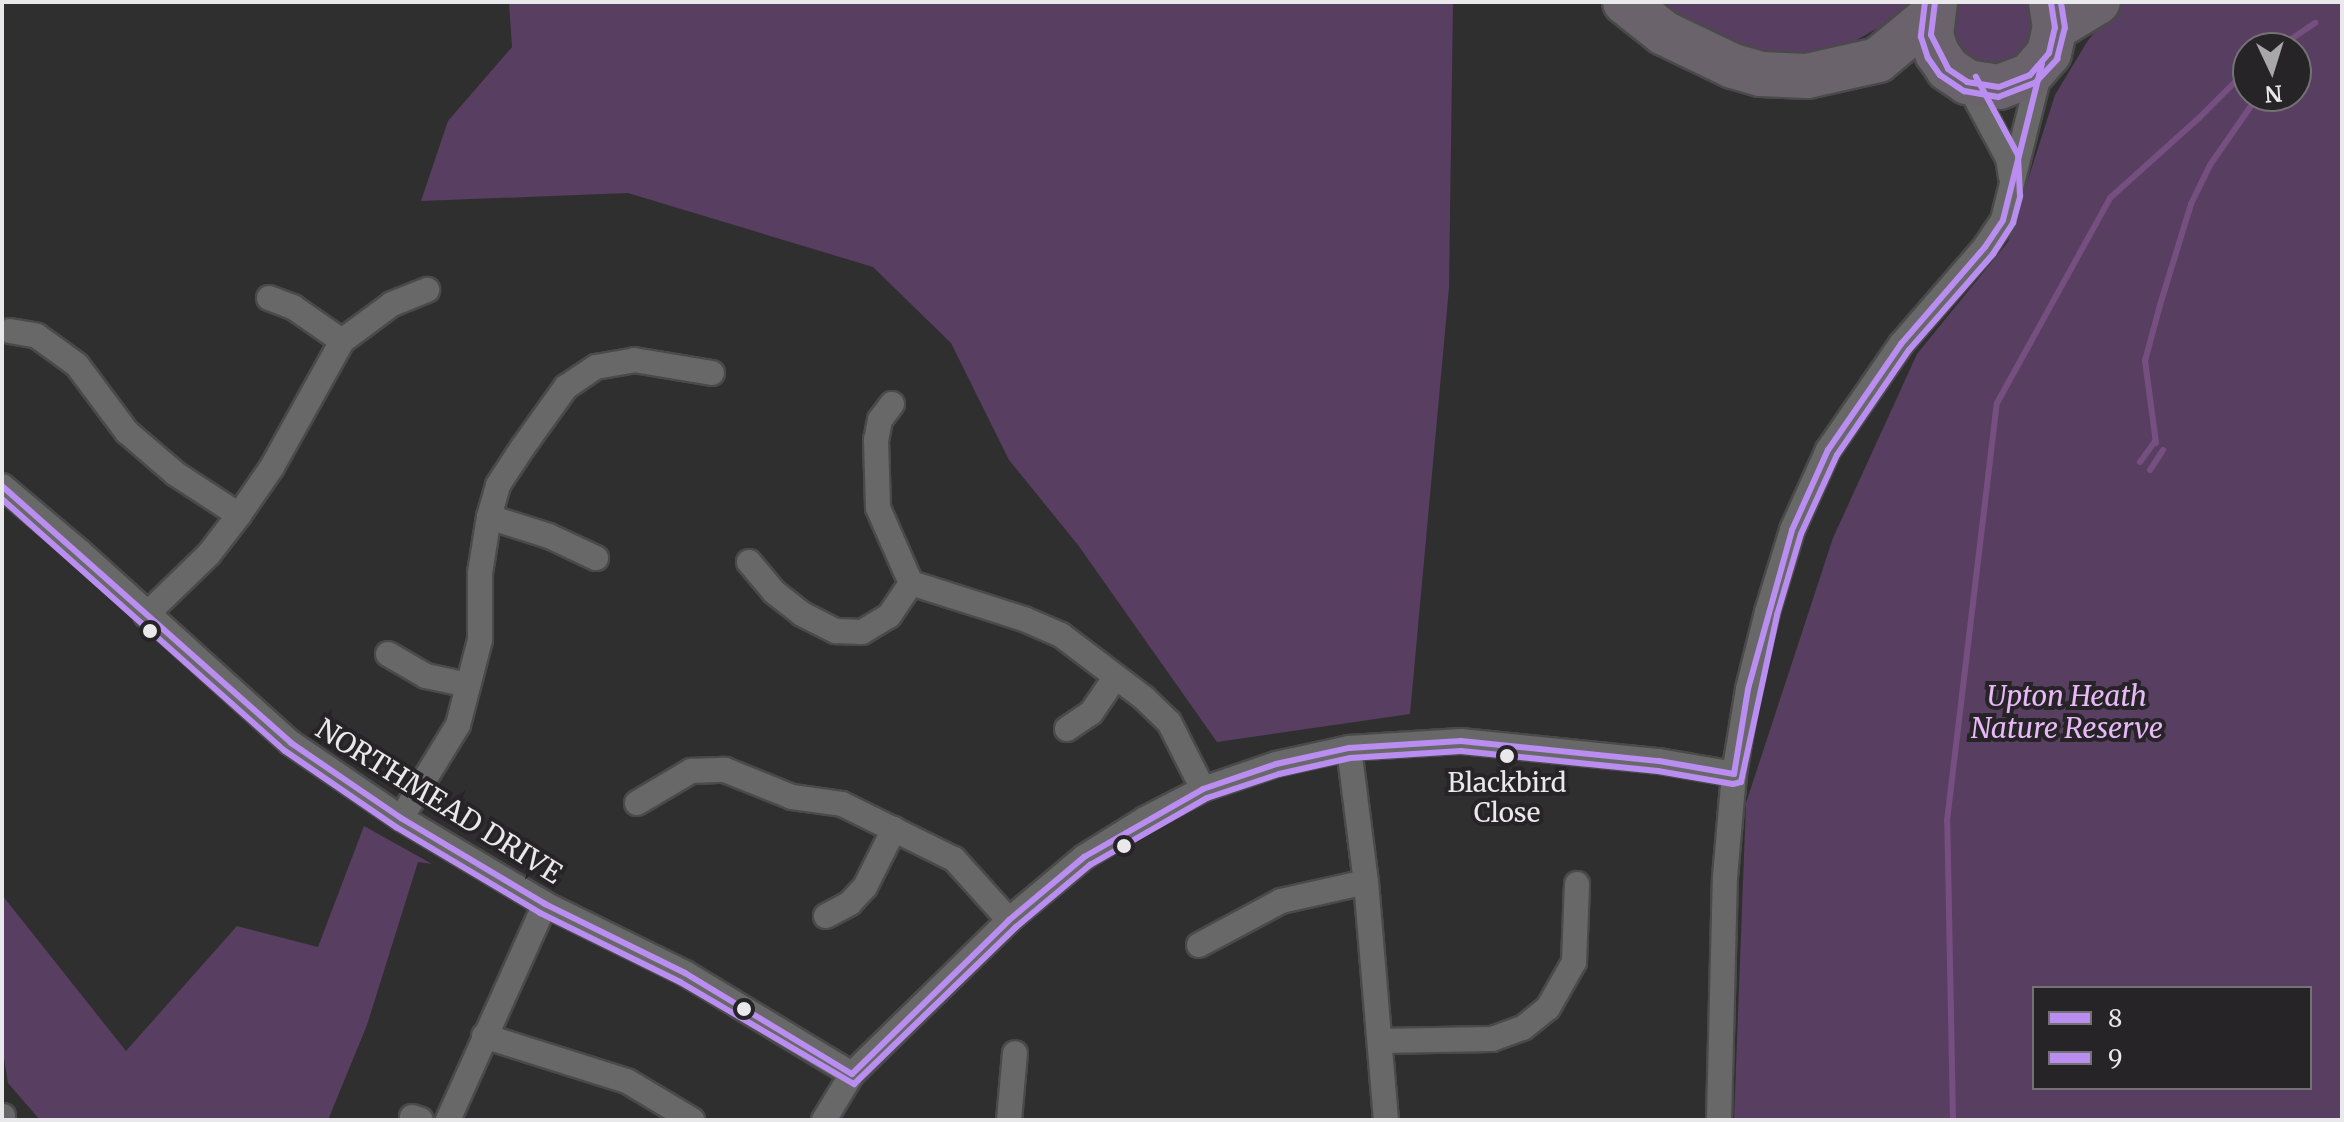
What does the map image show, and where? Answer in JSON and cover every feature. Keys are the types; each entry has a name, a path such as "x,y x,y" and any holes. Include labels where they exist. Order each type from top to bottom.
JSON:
{"highway":[{"path":"1625,2 1664,33 1699,52 1761,74 1807,76 1859,67 1889,52 1933,9"},
{"path":"1859,67 1999,87 2030,75 2049,31 2098,2"},
{"path":"1933,9 1937,53 1948,69 1965,81"}],"street":[{"path":"1719,1120 1725,877 1734,774 1748,689 1767,612 1792,530 1828,450 1901,344 1985,247 2003,220 2011,176 2049,31"},
{"path":"1965,81 2008,158 2011,176"},
{"path":"146,615 209,554 239,515 272,467 342,341 392,304 427,290"},
{"path":"269,298 293,307 342,341"},
{"path":"10,331 37,336 77,365 127,432 176,474 239,515"},
{"path":"401,818 458,725 480,640 480,573 489,517 498,485 523,447 566,387 596,367 634,360 712,373"},
{"path":"892,404 880,420 876,440 878,508 911,583 1024,619 1061,635 1144,698 1169,722 1203,789"},
{"name":"NORTHMEAD DRIVE","path":"2,486 79,551 146,615 291,743 401,818 545,904 685,973 852,1074"},
{"path":"489,517 549,536 596,558"},
{"path":"749,562 774,592 802,614 836,631 862,632 889,616 911,583"},
{"path":"388,654 426,676 468,685"},
{"path":"1067,729 1091,713 1115,678"},
{"path":"824,1120 852,1074 1009,920 1084,857 1145,819 1203,789 1276,764 1349,748 1461,741 1659,761 1734,774"},
{"path":"1349,748 1366,882 1386,1120"},
{"path":"637,803 691,771 725,770 792,797 842,804 954,859 1009,920"},
{"path":"826,916 850,903 865,887 894,829"},
{"path":"1199,945 1281,901 1366,882"},
{"path":"1380,1041 1492,1039 1523,1028 1548,1008 1574,962 1577,884"},
{"path":"448,1120 545,904"},
{"path":"484,1036 627,1081 677,1116"},
{"path":"1009,1120 1015,1053"}],"green space":[{"path":"509,2 1453,2 1449,288 1410,714 1217,742 1078,545 1009,460 951,343 873,267 628,193 421,201 448,121 512,47"},
{"path":"1665,2 1910,2 1887,23 1831,54 1744,53 1694,33"},
{"path":"1951,2 2033,2 2037,30 2018,60 1983,68 1950,43"},
{"name":"Upton Heath Nature Reserve","path":"2125,2 2342,2 2342,1120 1734,1120 1746,803 1833,538 1917,354 2008,242 2055,95 2087,42 2111,10"},
{"path":"364,826 432,864 418,862 367,1025 328,1120 40,1120 8,1083 2,1046 2,895 126,1051 237,926 318,947"}],"waterway":[{"path":"2302,32 2315,23"},
{"path":"1953,1120 1947,821 1997,403 2110,198 2232,85"},
{"path":"2156,443 2145,361 2160,305 2191,204 2210,165 2247,112"},
{"path":"2140,462 2155,441"},
{"path":"2150,470 2163,450"}],"transit line":[{"name":"9","path":"1925,2 1921,37 1928,58 1940,75 1964,91 1998,97 2035,83 2057,59 2065,28 2061,2"},
{"name":"8","path":"1935,2 1931,35 1948,69 1967,82 1999,87 2030,75 2049,53 2055,28 2051,2"},
{"name":"8","path":"2,486 291,743 401,818 545,904 685,973 852,1074 1009,920 1084,857 1203,789 1276,764 1349,748 1461,741 1659,761 1734,774 1748,689 1792,530 1828,450 1901,344 1985,247 2003,220 2042,64"},
{"name":"9","path":"2,499 285,751 396,827 540,913 680,982 854,1084 1016,927 1090,865 1207,798 1279,774 1350,758 1461,751 1658,771 1733,784 1741,782 1777,615 1801,534 1837,455 1909,350 1993,254 2013,223 2020,196 2018,155 1976,77"}],"place":[{"name":"Blackbird Close","path":"1507,756"}]}
